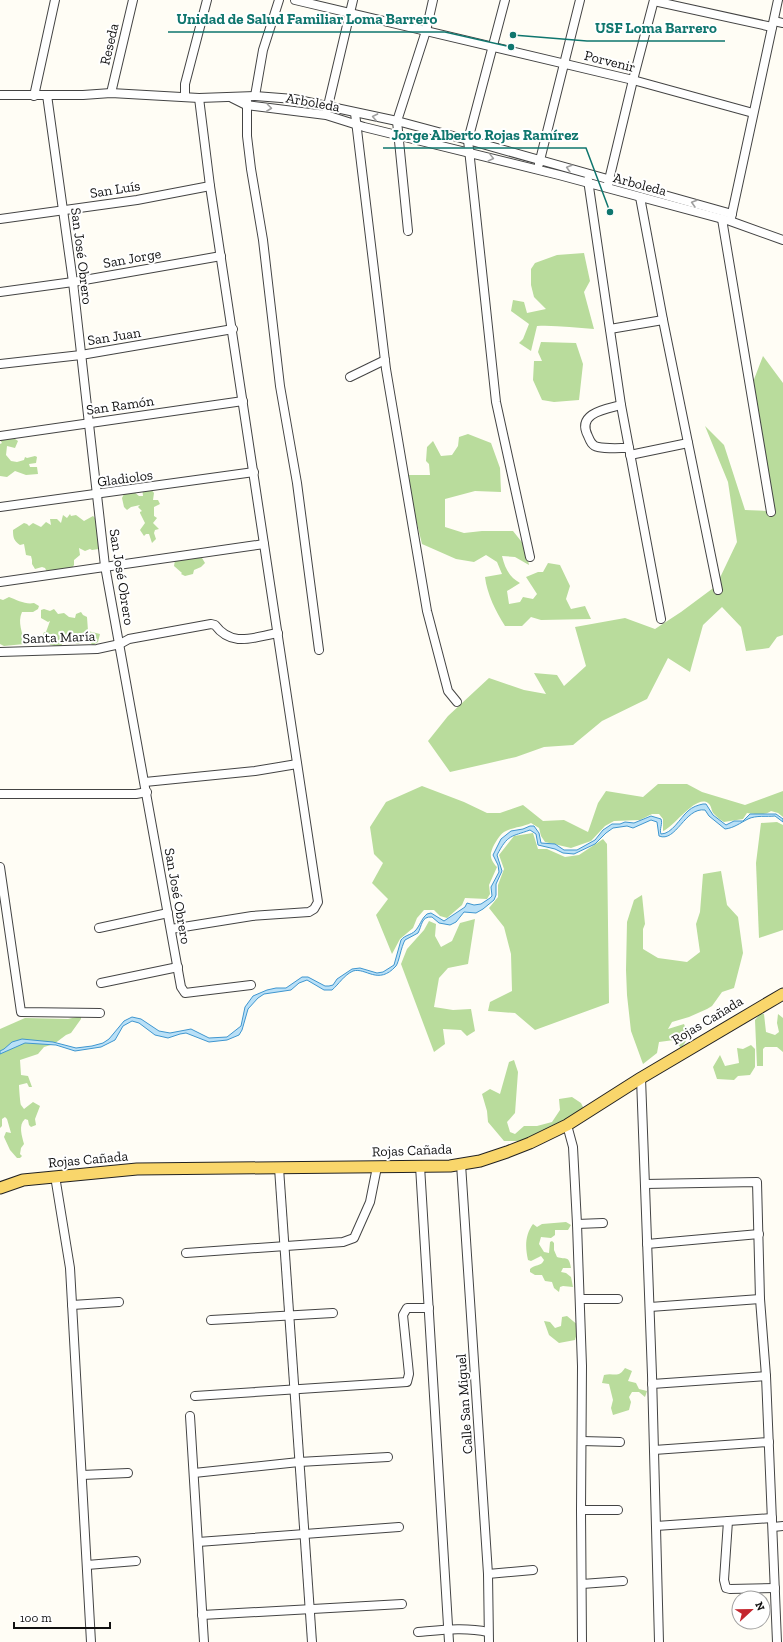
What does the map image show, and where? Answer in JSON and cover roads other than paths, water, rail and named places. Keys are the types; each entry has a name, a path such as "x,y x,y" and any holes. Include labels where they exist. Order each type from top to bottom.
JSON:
{"main road":[{"name":"Rojas Cañada","path":"0,1188 23,1180 137,1169 450,1166 480,1160 530,1143 566,1125 641,1078 783,994"}],"street":[{"path":"34,96 55,0"},
{"name":"Reseda","path":"111,93 133,0"},
{"path":"185,97 185,84 207,0"},
{"path":"279,0 263,50 252,96 246,105 247,136 263,240 280,386 297,483 319,650"},
{"name":"Porvenir","path":"295,0 633,80 753,113"},
{"path":"326,115 352,0"},
{"path":"408,231 397,121 426,31 433,0"},
{"path":"505,0 468,140 496,402 530,557"},
{"path":"537,169 580,0"},
{"path":"606,188 654,0 773,24 783,23"},
{"path":"771,512 728,218 778,0"},
{"name":"Arboleda","path":"0,95 47,96 111,93 199,98 232,98 252,96 294,99 397,121 609,179 728,218 783,240"},
{"name":"San José Obrero","path":"47,96 73,282 105,566 181,987 185,993 251,985"},
{"path":"171,929 252,916 308,912 314,909 318,902 233,329 210,186 199,98"},
{"name":"Arboleda","path":"232,98 246,105 326,115 357,125 728,218"},
{"path":"355,113 385,360 427,611 448,691 457,702"},
{"path":"587,173 621,405 661,619"},
{"name":"San Luís","path":"0,219 137,200 210,186"},
{"path":"640,197 663,320 718,590"},
{"name":"San Jorge","path":"0,292 73,282 221,256"},
{"path":"610,329 663,320"},
{"name":"San Juan","path":"0,364 81,355 233,329"},
{"path":"350,377 385,360"},
{"name":"San Ramón","path":"0,436 243,401"},
{"path":"621,405 594,412 587,419 585,426 586,432 591,442 596,447 630,452 688,443"},
{"name":"Gladiolos","path":"0,508 254,472"},
{"path":"0,582 264,544"},
{"name":"Santa María","path":"0,652 97,650 120,644 129,639 211,624 215,624 221,632 233,639 243,639 278,632"},
{"path":"145,782 255,771 297,764"},
{"path":"0,794 136,794 147,792"},
{"path":"0,866 21,1012 100,1013"},
{"path":"98,928 168,912"},
{"path":"101,983 178,967"},
{"path":"641,1078 650,1307 659,1642"},
{"path":"566,1125 573,1147 580,1299 582,1366 582,1642"},
{"name":"Calle San Miguel","path":"461,1164 488,1574 489,1642"},
{"path":"420,1166 449,1642"},
{"path":"186,1253 343,1242 354,1238 370,1202 377,1167"},
{"path":"279,1168 312,1642"},
{"path":"56,1176 70,1268 91,1642"},
{"path":"645,1184 757,1182 760,1299 766,1376 777,1642"},
{"path":"577,1224 603,1223"},
{"path":"647,1244 759,1234"},
{"path":"580,1299 618,1299"},
{"path":"650,1307 760,1299"},
{"path":"72,1305 119,1302"},
{"path":"195,1396 407,1382 409,1374 403,1314 407,1308 429,1308"},
{"path":"211,1320 289,1314 333,1313"},
{"path":"652,1384 766,1376"},
{"path":"190,1416 204,1642"},
{"path":"582,1441 620,1442"},
{"path":"654,1450 769,1442"},
{"path":"194,1473 299,1462 388,1457"},
{"path":"82,1475 128,1473"},
{"path":"581,1510 618,1510"},
{"path":"656,1526 772,1518"},
{"path":"728,1521 724,1580 726,1588 775,1588"},
{"path":"772,1527 783,1526"},
{"path":"198,1542 399,1527"},
{"path":"87,1565 136,1561"},
{"path":"488,1574 533,1570"},
{"path":"582,1584 623,1581"},
{"path":"202,1615 402,1604"},
{"path":"418,1632 476,1629 488,1632"}],"water":[{"path":"706,804 713,815 726,825 734,821 743,821 750,814 776,814 783,819 783,822 775,816 758,817 748,819 725,829 709,816 705,810 698,811 686,819 671,834 665,837 659,836 657,822 651,820 633,828 627,826 613,828 595,844 574,854 563,853 555,849 538,845 536,834 530,830 510,837 504,843 497,855 502,871 496,884 496,895 494,900 476,913 464,912 456,922 450,925 439,923 432,917 426,918 422,922 418,933 405,940 396,966 384,975 358,970 353,971 344,977 332,990 324,990 307,980 299,983 291,990 264,994 248,1009 239,1035 227,1040 209,1042 186,1033 168,1038 155,1035 139,1023 132,1021 123,1026 115,1040 101,1047 75,1051 56,1045 25,1043 0,1054 0,1051 12,1042 22,1039 53,1042 76,1048 103,1043 109,1039 124,1021 132,1017 141,1019 159,1031 170,1033 191,1029 209,1038 227,1037 241,1026 245,1007 253,996 267,990 286,988 302,977 308,977 325,986 329,986 333,985 337,979 352,969 360,968 377,973 383,972 394,965 401,940 415,931 427,914 431,913 444,921 465,907 467,903 474,905 481,904 490,898 492,896 491,887 499,872 498,865 493,855 501,839 511,831 534,826 539,833 541,843 555,844 564,850 577,850 595,840 603,830 612,824 620,824 625,822 634,823 651,816 661,819 661,834 665,833 672,829 685,814 695,806"}],"place":[{"name":"USF Loma Barrero","path":"513,35"},
{"name":"Unidad de Salud Familiar Loma Barrero","path":"511,47"},
{"name":"Jorge Alberto Rojas Ramírez","path":"610,212"}]}
